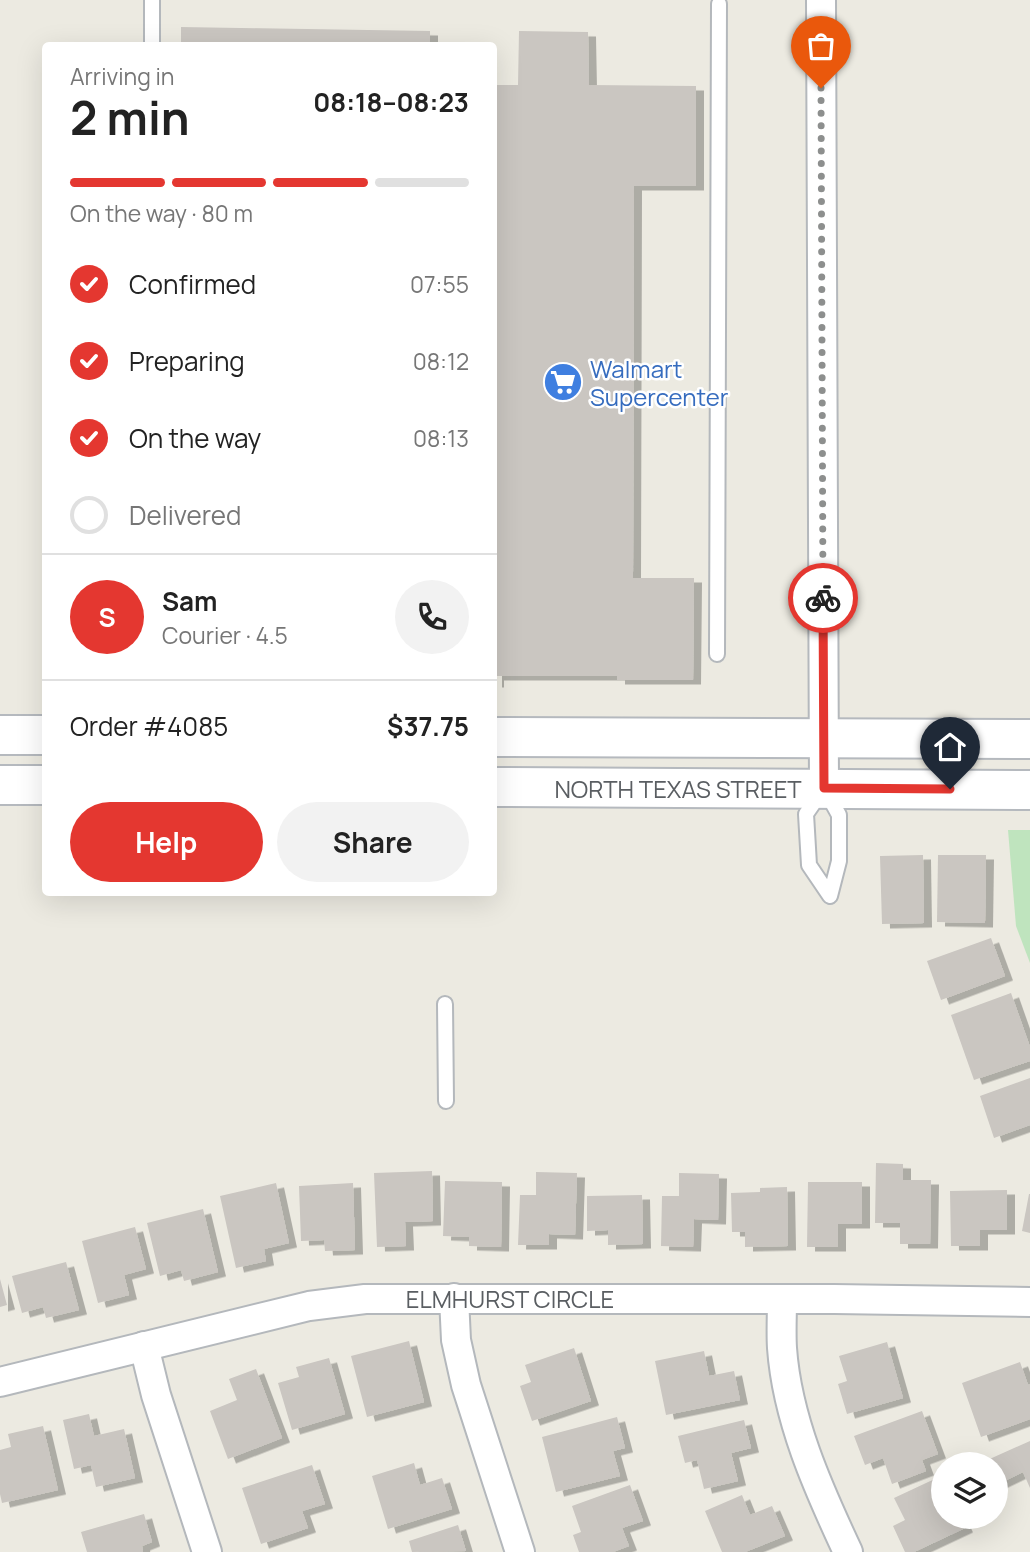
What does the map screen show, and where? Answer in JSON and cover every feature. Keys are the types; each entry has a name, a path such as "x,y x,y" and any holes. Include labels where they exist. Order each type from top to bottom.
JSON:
{"main road":[{"path":"0,735 42,735"},
{"name":"NORTH TEXAS STREET","path":"497,737 1030,739"},
{"path":"0,785 42,785"},
{"name":"NORTH TEXAS STREET","path":"497,787 1030,790"}],"street":[{"path":"821,0 824,788"},
{"path":"454,1298 456,1340 466,1385 520,1552"},
{"name":"ELMHURST CIRCLE","path":"0,1382 309,1306 365,1299 1030,1302"},
{"path":"782,1299 782,1349 796,1424 820,1492 848,1552"},
{"path":"144,1346 156,1395 207,1552"}],"lane":[{"path":"152,0 152,42"},
{"path":"717,654 719,4"},
{"path":"824,788 839,815 839,861 830,896 809,865 806,814 824,788"},
{"path":"445,1004 446,1101"}],"green space":[{"path":"1008,830 1030,830 1030,963 1016,926"}],"building":[{"path":"181,27 430,31 430,42 181,42"},
{"name":"Walmart Supercenter","path":"519,31 588,32 589,85 696,86 696,186 634,186 633,578 694,578 693,680 617,680 617,676 497,676 497,85 518,85"},
{"path":"923,855 924,923 882,924 880,856"},
{"path":"938,855 986,855 985,923 937,922"},
{"path":"991,938 1005,976 941,1000 927,961"},
{"path":"1011,993 1030,1047 1030,1061 974,1080 951,1015"},
{"path":"1030,1078 1030,1125 994,1138 980,1096"},
{"path":"876,1163 903,1164 903,1180 931,1180 930,1244 900,1244 900,1223 875,1223"},
{"path":"432,1171 433,1221 405,1222 406,1246 377,1247 374,1173"},
{"path":"536,1172 577,1173 575,1235 549,1234 549,1245 518,1245 520,1195 536,1195"},
{"path":"679,1173 719,1174 718,1220 694,1219 693,1247 661,1246 662,1196 679,1196"},
{"path":"445,1181 502,1182 501,1247 469,1246 469,1237 443,1236"},
{"path":"808,1182 862,1182 862,1224 838,1224 838,1247 807,1247"},
{"path":"276,1183 289,1243 264,1249 266,1261 236,1268 220,1196"},
{"path":"353,1183 355,1250 325,1251 324,1240 301,1241 299,1186"},
{"path":"787,1187 788,1246 745,1247 745,1232 732,1232 731,1193"},
{"path":"1007,1190 1007,1230 980,1230 980,1246 951,1246 950,1191"},
{"path":"1030,1194 1030,1233 1022,1231"},
{"path":"642,1195 643,1244 608,1245 608,1230 587,1231 587,1196"},
{"path":"203,1209 218,1272 184,1281 181,1270 160,1276 147,1223"},
{"path":"135,1227 146,1269 124,1275 129,1295 98,1303 82,1241"},
{"path":"66,1262 79,1310 46,1318 43,1307 22,1313 12,1276"},
{"path":"0,1279 7,1305 0,1307"},
{"path":"409,1341 424,1402 367,1417 351,1356"},
{"path":"887,1342 903,1398 847,1414 838,1384 847,1381 839,1356"},
{"path":"574,1348 591,1401 532,1421 520,1386 531,1382 525,1365"},
{"path":"704,1351 709,1376 734,1371 740,1400 666,1415 655,1361"},
{"path":"329,1358 345,1414 292,1430 278,1383 299,1377 296,1367"},
{"path":"1020,1362 1028,1385 1030,1384 1030,1419 981,1437 962,1383"},
{"path":"256,1369 282,1438 228,1459 210,1411 237,1400 229,1379"},
{"path":"922,1411 937,1452 931,1452 931,1457 922,1460 926,1471 892,1484 883,1458 865,1465 854,1436"},
{"path":"89,1414 94,1436 124,1429 135,1478 96,1487 91,1465 74,1469 63,1420"},
{"path":"617,1417 625,1448 613,1451 620,1476 556,1492 542,1437"},
{"path":"744,1420 751,1448 731,1453 738,1481 704,1489 697,1460 685,1463 678,1436"},
{"path":"43,1426 58,1490 2,1503 0,1450 11,1447 8,1434"},
{"path":"1030,1441 1030,1488 1023,1472 1008,1479 1008,1452 1005,1452"},
{"path":"414,1463 420,1485 442,1478 452,1509 388,1529 372,1476"},
{"path":"312,1465 325,1504 302,1511 308,1528 261,1544 242,1488"},
{"path":"931,1481 931,1529 963,1529 914,1552 905,1552 893,1526 905,1520 894,1498"},
{"path":"630,1485 643,1521 622,1528 629,1546 613,1552 579,1552 573,1535 581,1532 572,1506"},
{"path":"742,1495 750,1515 772,1506 785,1536 745,1552 722,1552 705,1511"},
{"path":"144,1514 152,1542 142,1546 143,1552 87,1552 81,1532"},
{"path":"458,1525 466,1551 412,1552 409,1541"}],"way so far":[{"path":"821,88 823,598"}],"place":[{"name":"Walmart Supercenter","path":"563,382"}],"route":[{"path":"823,598 824,788 950,789"}]}
